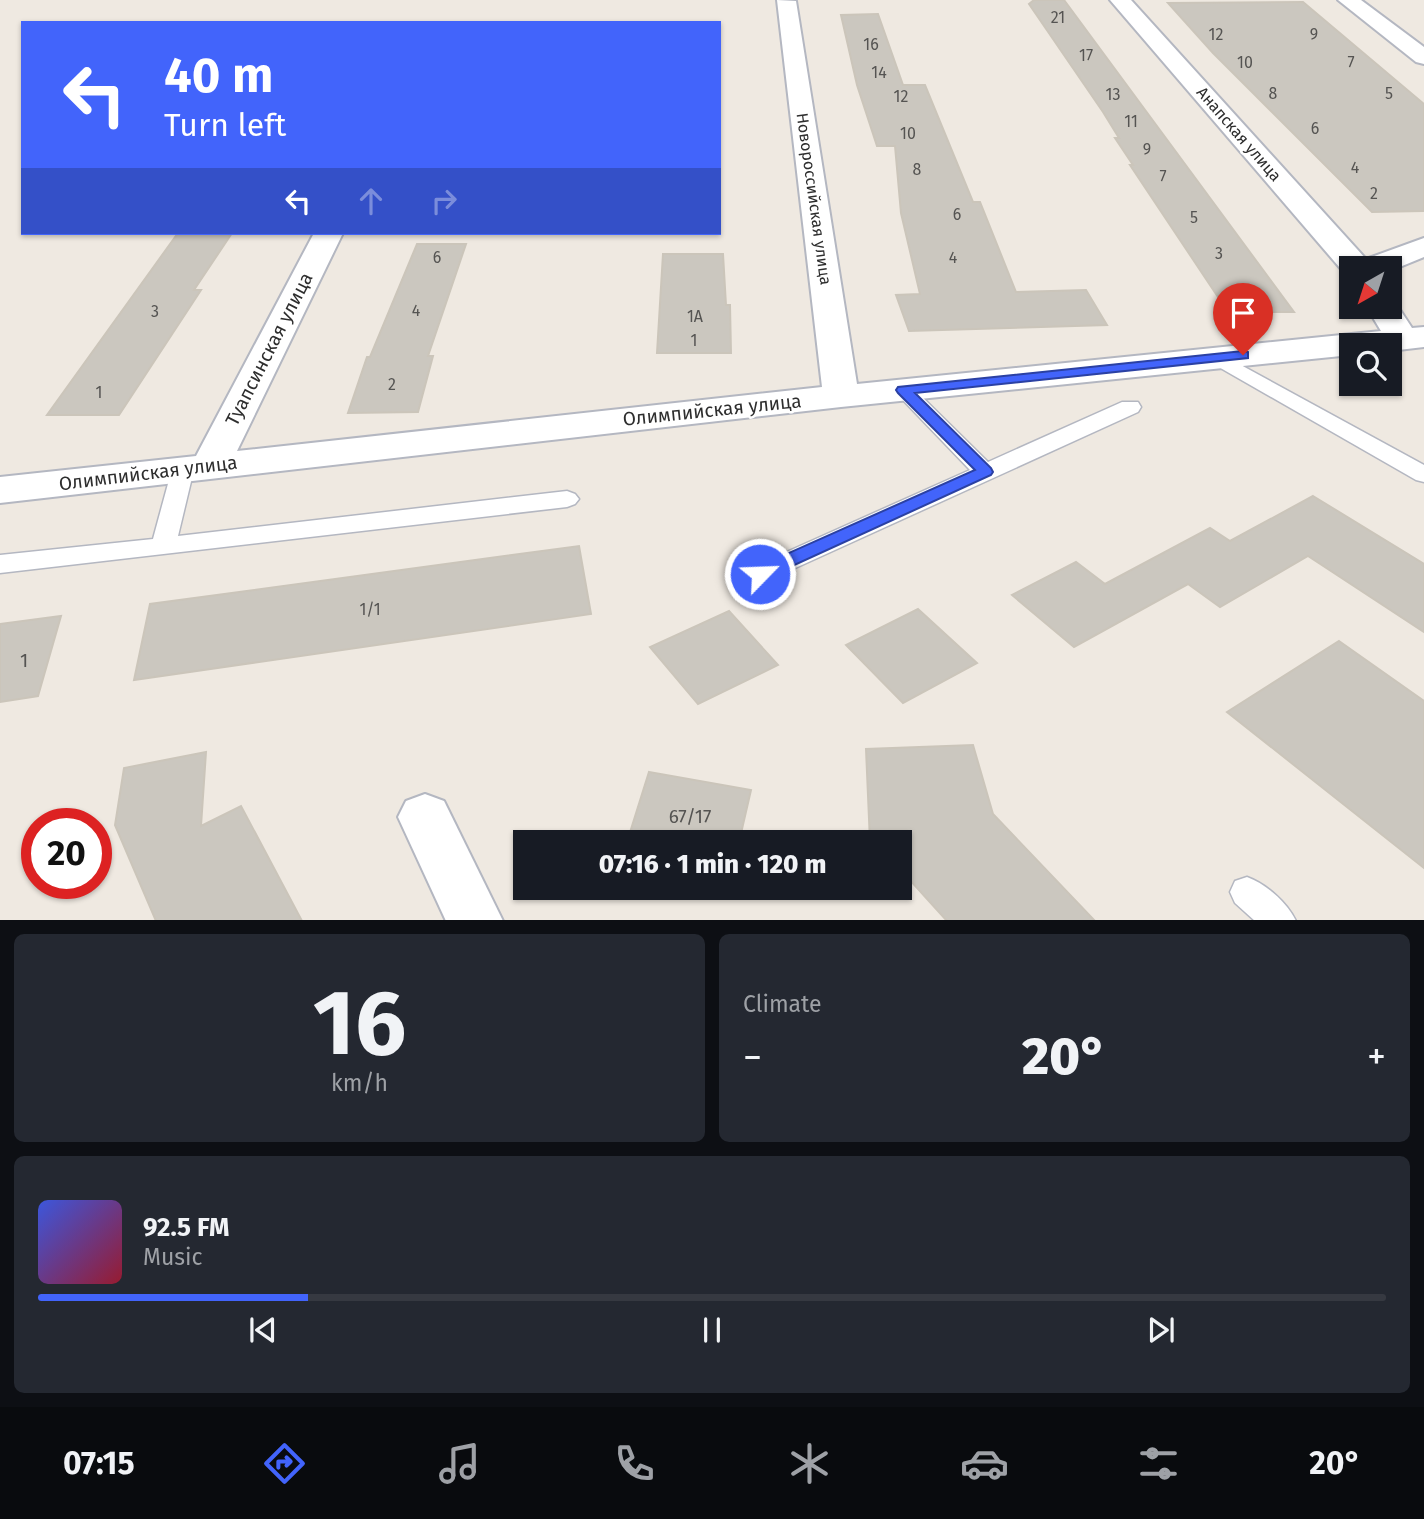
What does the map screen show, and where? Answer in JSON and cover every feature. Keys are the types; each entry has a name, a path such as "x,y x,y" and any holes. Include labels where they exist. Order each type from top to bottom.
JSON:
{"street":[{"name":"Анапская улица","path":"1120,0 1346,256"},
{"path":"1348,0 1424,57"},
{"name":"Новороссийская улица","path":"786,1 841,396"},
{"name":"Туапсинская улица","path":"197,467 327,235"},
{"path":"1401,256 1424,247"},
{"path":"1395,319 1413,338"},
{"name":"Олимпийская улица","path":"0,490 841,396 1413,338"},
{"path":"425,817 475,920"}],"lane":[{"path":"1217,358 1424,475"},
{"path":"904,390 985,472"},
{"path":"760,574 1130,407"},
{"path":"163,546 197,467"},
{"path":"0,564 567,499"},
{"path":"1247,892 1279,920"}],"building":[{"path":"1034,0 1064,0 1294,312 1234,312 1230,306 1224,306 1130,165 1133,165 1115,138 1119,138 1103,112 1029,4"},
{"path":"1303,2 1424,104 1424,211 1372,212 1213,53 1168,3"},
{"path":"878,14 903,85 925,85 973,202 980,202 1016,292 1086,290 1107,325 909,331 896,295 920,294 901,213 895,146 877,146 857,85 841,15"},
{"path":"177,235 231,235 194,290 201,290 119,415 47,415"},
{"path":"417,244 466,244 428,356 433,356 418,412 348,413 367,357 370,357"},
{"path":"663,254 723,254 726,305 730,305 731,353 657,353"},
{"path":"1313,496 1424,564 1424,632 1308,556 1220,607 1188,584 1074,647 1012,595 1076,562 1105,584 1210,528 1230,541"},
{"path":"579,546 591,614 134,680 150,604"},
{"path":"918,609 977,663 903,703 846,645"},
{"path":"729,611 778,665 698,704 650,647"},
{"path":"61,616 38,696 0,702 0,624"},
{"path":"1339,641 1424,701 1424,868 1227,712"},
{"path":"973,745 993,814 1094,920 946,920 912,882 912,830 869,830 866,749"},
{"path":"206,752 201,826 241,806 301,920 156,920 115,825 124,768"},
{"path":"649,772 751,790 742,830 631,830"}],"route":[{"path":"760,574 985,472 904,390 1243,355"}]}
